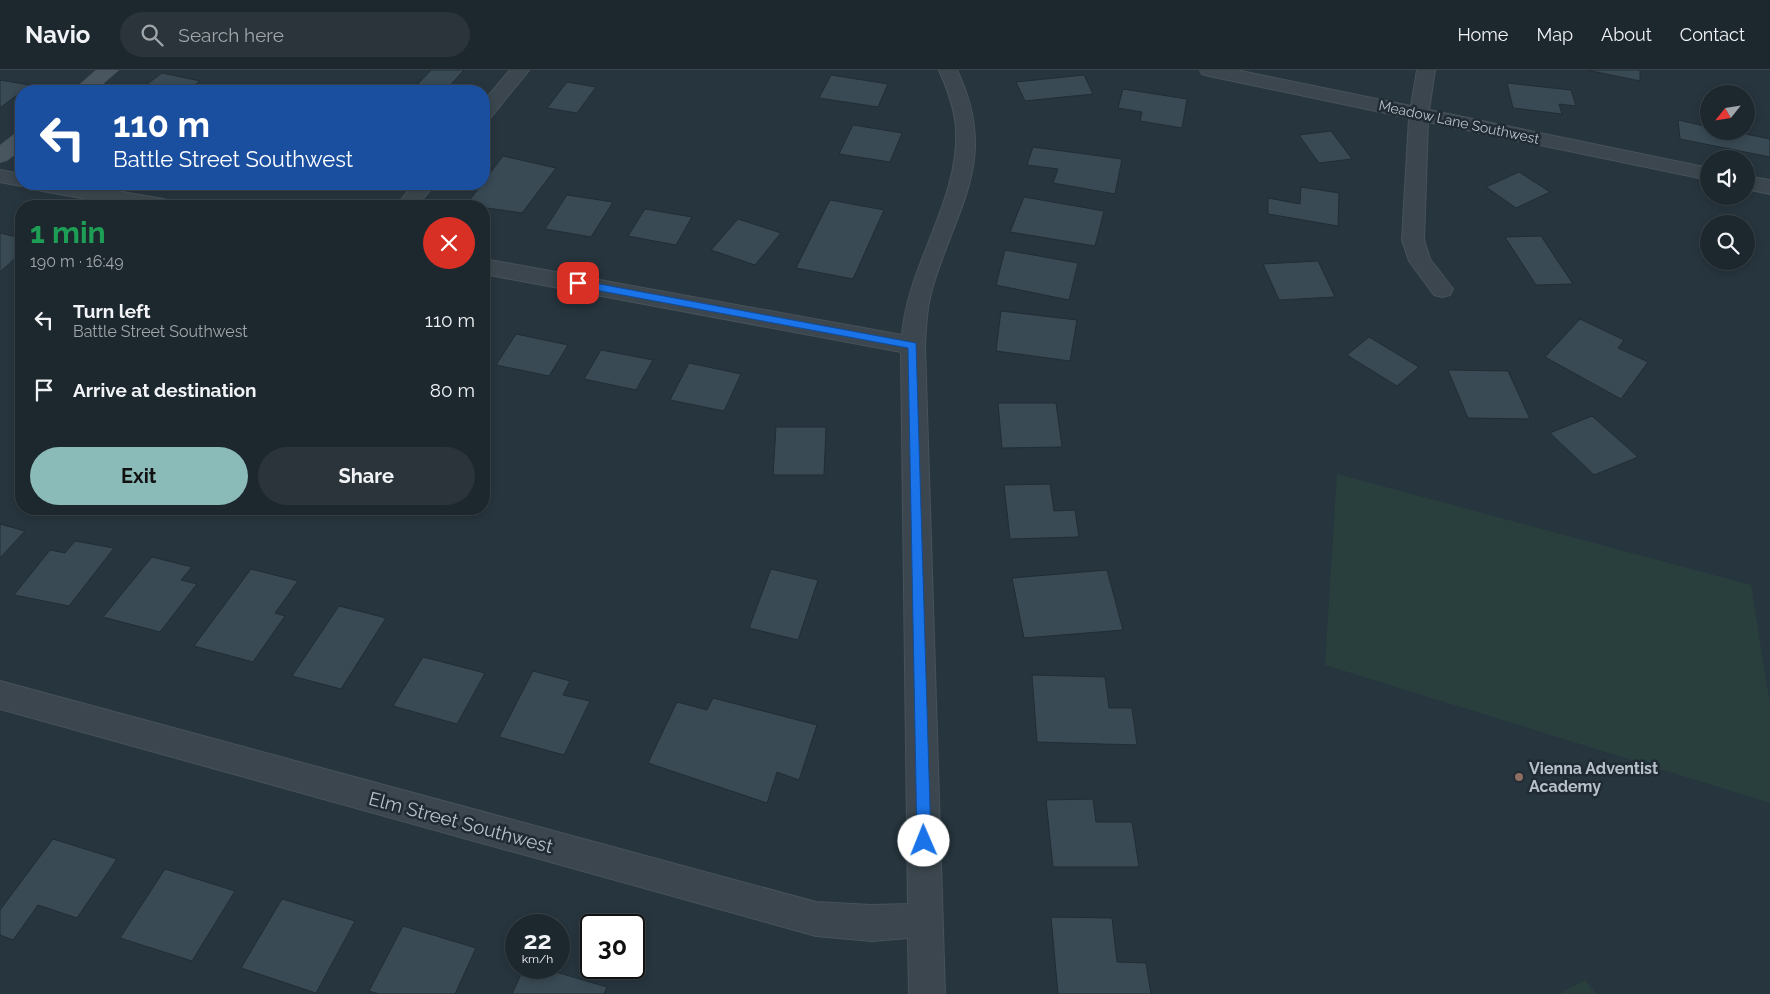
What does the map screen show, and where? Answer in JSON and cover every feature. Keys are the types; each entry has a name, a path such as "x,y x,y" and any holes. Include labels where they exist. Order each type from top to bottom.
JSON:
{"street":[{"path":"89,85 108,70"},
{"path":"490,106 520,70"},
{"path":"927,994 913,346 921,288 956,189 964,159 966,130 961,101 948,70"},
{"name":"Meadow Lane Southwest","path":"1209,70 1700,172"},
{"path":"1426,70 1419,114 1413,240 1420,261 1442,289"},
{"path":"0,156 15,144"},
{"path":"0,176 15,179"},
{"path":"1755,184 1770,187"},
{"path":"75,190 130,200"},
{"path":"411,200 419,190"},
{"path":"490,267 913,346"},
{"name":"Elm Street Southwest","path":"0,694 816,919 872,923 926,920"}],"green space":[{"path":"1337,474 1751,585 1770,705 1770,803 1325,665"},
{"path":"1585,980 1596,994 1559,994"}],"building":[{"path":"431,70 464,70 450,85 417,85"},
{"path":"1587,70 1640,70 1640,81"},
{"path":"162,73 200,81 194,85 146,85"},
{"path":"831,75 888,84 878,107 819,98"},
{"path":"1084,75 1093,94 1025,101 1016,82"},
{"path":"0,80 30,85 15,85 15,96 0,108"},
{"path":"567,82 596,87 577,113 547,108"},
{"path":"1507,83 1571,90 1576,106 1559,104 1562,114 1513,108"},
{"path":"1123,89 1187,99 1182,128 1140,121 1142,112 1118,108"},
{"path":"1678,120 1700,125 1700,140 1755,140 1755,136 1770,139 1770,157 1755,154 1755,150 1735,150 1680,139"},
{"path":"853,125 902,133 890,162 839,154"},
{"path":"1331,131 1352,159 1319,163 1299,135"},
{"path":"1033,147 1122,159 1115,194 1053,183 1058,169 1027,165"},
{"path":"503,156 556,168 522,213 490,208 490,200 470,200 477,190 490,190 490,173"},
{"path":"1519,172 1550,192 1516,208 1486,187"},
{"path":"1301,187 1339,193 1338,226 1268,214 1268,198 1300,204"},
{"path":"567,195 613,202 591,237 545,229"},
{"path":"1024,197 1104,211 1095,246 1010,232"},
{"path":"830,200 884,210 853,279 796,268"},
{"path":"645,209 692,217 676,245 628,236"},
{"path":"738,219 781,233 755,265 711,250"},
{"path":"0,233 15,237 15,258 0,272"},
{"path":"1541,236 1573,284 1536,285 1505,237"},
{"path":"1005,250 1078,263 1069,300 996,285"},
{"path":"1318,261 1335,297 1279,300 1263,264"},
{"path":"1001,311 1077,320 1070,361 996,351"},
{"path":"1580,319 1624,340 1618,348 1648,362 1621,399 1545,357"},
{"path":"516,334 568,345 549,376 496,365"},
{"path":"1369,337 1419,367 1397,386 1347,355"},
{"path":"601,350 653,360 636,390 584,379"},
{"path":"689,363 741,374 724,411 670,400"},
{"path":"1448,370 1508,371 1530,419 1468,418"},
{"path":"998,403 1056,403 1062,447 1002,448"},
{"path":"1592,416 1638,457 1594,475 1550,433"},
{"path":"776,427 826,427 824,475 773,475"},
{"path":"1050,484 1054,511 1075,510 1079,537 1010,539 1004,485"},
{"path":"0,524 25,531 0,558"},
{"path":"75,541 114,548 69,606 14,595 50,550 65,553"},
{"path":"152,557 192,567 181,580 197,584 160,632 103,617"},
{"path":"251,569 298,581 275,613 285,616 253,662 194,646"},
{"path":"771,569 818,580 798,640 749,628"},
{"path":"1107,570 1123,630 1024,638 1012,578"},
{"path":"339,606 386,618 341,689 292,676"},
{"path":"423,657 485,673 457,724 393,706"},
{"path":"533,671 570,681 563,695 590,701 564,755 499,737"},
{"path":"1032,675 1105,677 1109,708 1132,708 1137,745 1037,742"},
{"path":"713,698 817,725 799,780 777,772 767,803 648,763 677,702 707,710"},
{"path":"1093,799 1096,822 1132,822 1139,867 1053,867 1046,800"},
{"path":"53,839 117,859 77,918 38,905 13,940 0,935 0,910"},
{"path":"165,869 235,891 192,961 120,938"},
{"path":"282,899 355,921 316,993 241,968"},
{"path":"1051,917 1112,918 1117,962 1146,963 1151,994 1058,994"},
{"path":"403,926 476,948 455,994 379,994 369,991"},
{"path":"570,976 607,987 604,994 512,994 519,979 570,979"}],"place":[{"name":"Vienna Adventist Academy","path":"1519,777"}],"route":[{"path":"578,283 913,346 924,841"}]}
